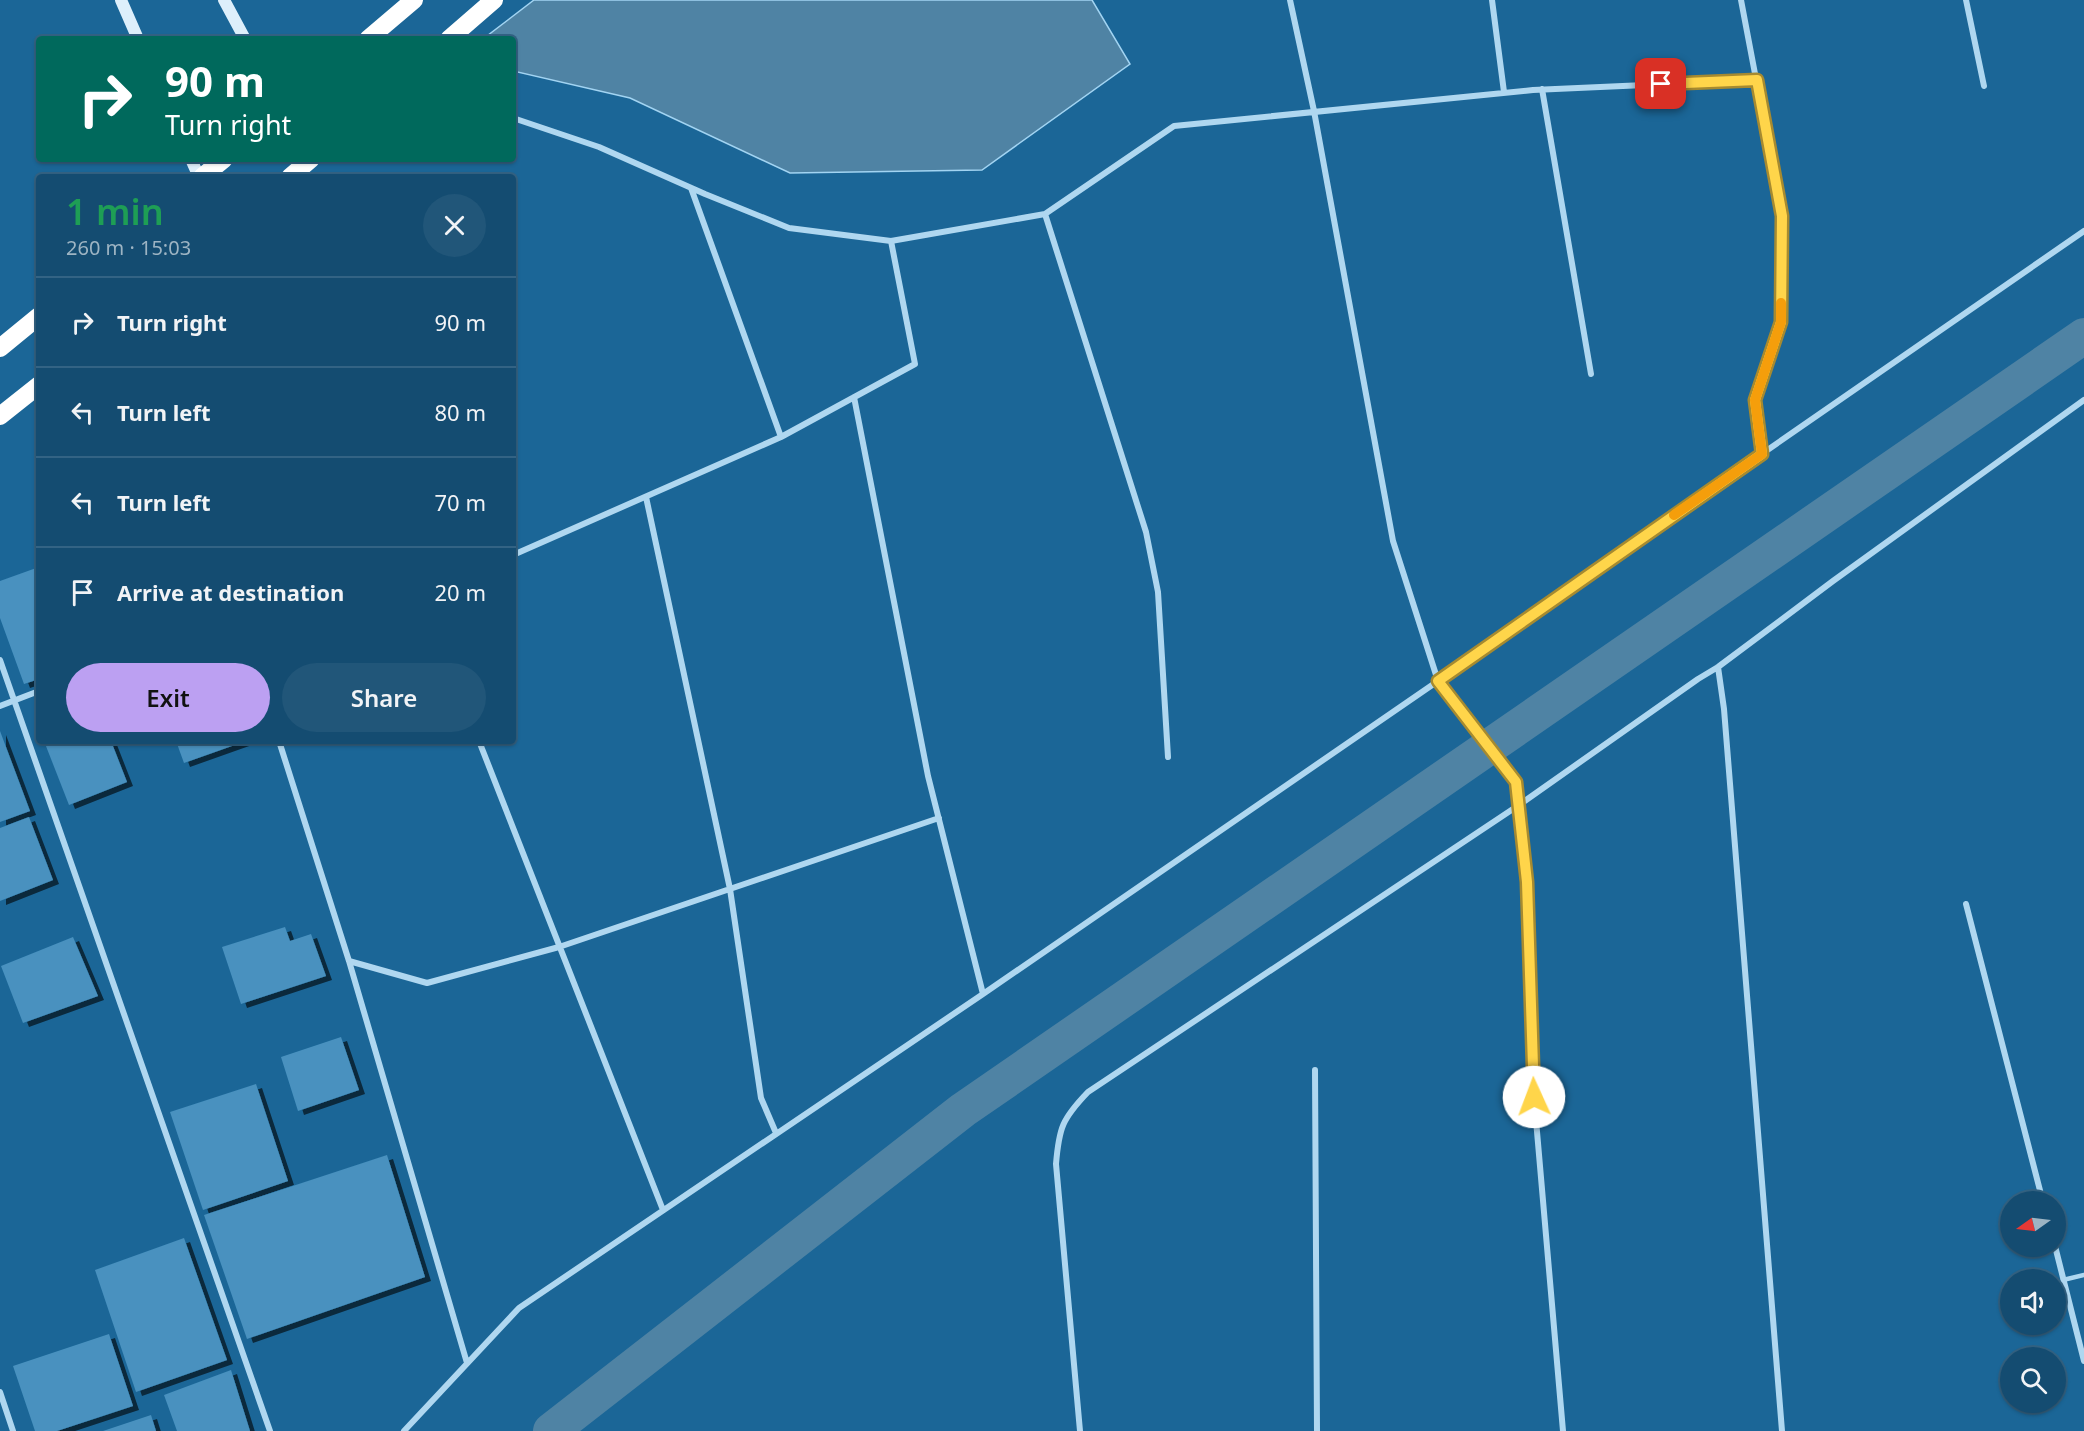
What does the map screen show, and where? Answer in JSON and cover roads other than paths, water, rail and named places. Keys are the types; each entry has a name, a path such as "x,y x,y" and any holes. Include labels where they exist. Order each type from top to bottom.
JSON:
{"highway":[{"path":"372,36 414,0"},
{"path":"452,36 494,0"},
{"path":"204,174 220,162"},
{"path":"293,174 306,162"},
{"path":"0,348 36,318"},
{"path":"0,416 36,387"}],"main road":[{"path":"121,0 137,36"},
{"path":"224,0 242,36"}],"street":[{"path":"1290,0 1314,111 1393,541 1438,681 1516,782 1527,882 1534,1097 1563,1431"},
{"path":"1492,0 1504,93"},
{"path":"1741,0 1782,216 1781,322 1755,400 1762,454"},
{"path":"1966,0 1984,86"},
{"path":"516,119 598,147 789,228 891,241 1045,214 1174,126 1542,89 1757,80"},
{"path":"1542,89 1590,374"},
{"path":"691,188 782,437"},
{"path":"1045,214 1146,532 1158,592 1168,757"},
{"path":"404,1431 519,1308 983,994 1438,681 2084,231"},
{"path":"516,554 782,437 915,364 891,241"},
{"path":"854,397 928,776 983,994"},
{"path":"1080,1431 1056,1164 1059,1132 1070,1111 1088,1092 1519,805 1718,667 2084,400"},
{"path":"646,497 730,889 761,1098 776,1133"},
{"path":"0,660 270,1431"},
{"path":"1718,667 1725,721 1782,1431"},
{"path":"0,706 36,692"},
{"path":"280,744 349,961 466,1363"},
{"path":"480,744 663,1210"},
{"path":"349,961 427,983 559,947 939,818"},
{"path":"1966,904 2040,1191"},
{"path":"1315,1070 1317,1431"},
{"path":"2066,1292 2084,1361"},
{"path":"0,1392 13,1431"}],"lane":[{"path":"2066,1279 2084,1275"}],"water":[{"path":"534,0 1092,0 1130,64 982,170 790,173 630,98 516,72 516,36 487,36"}],"waterway":[{"path":"551,1431 963,1110 2084,336"}]}
